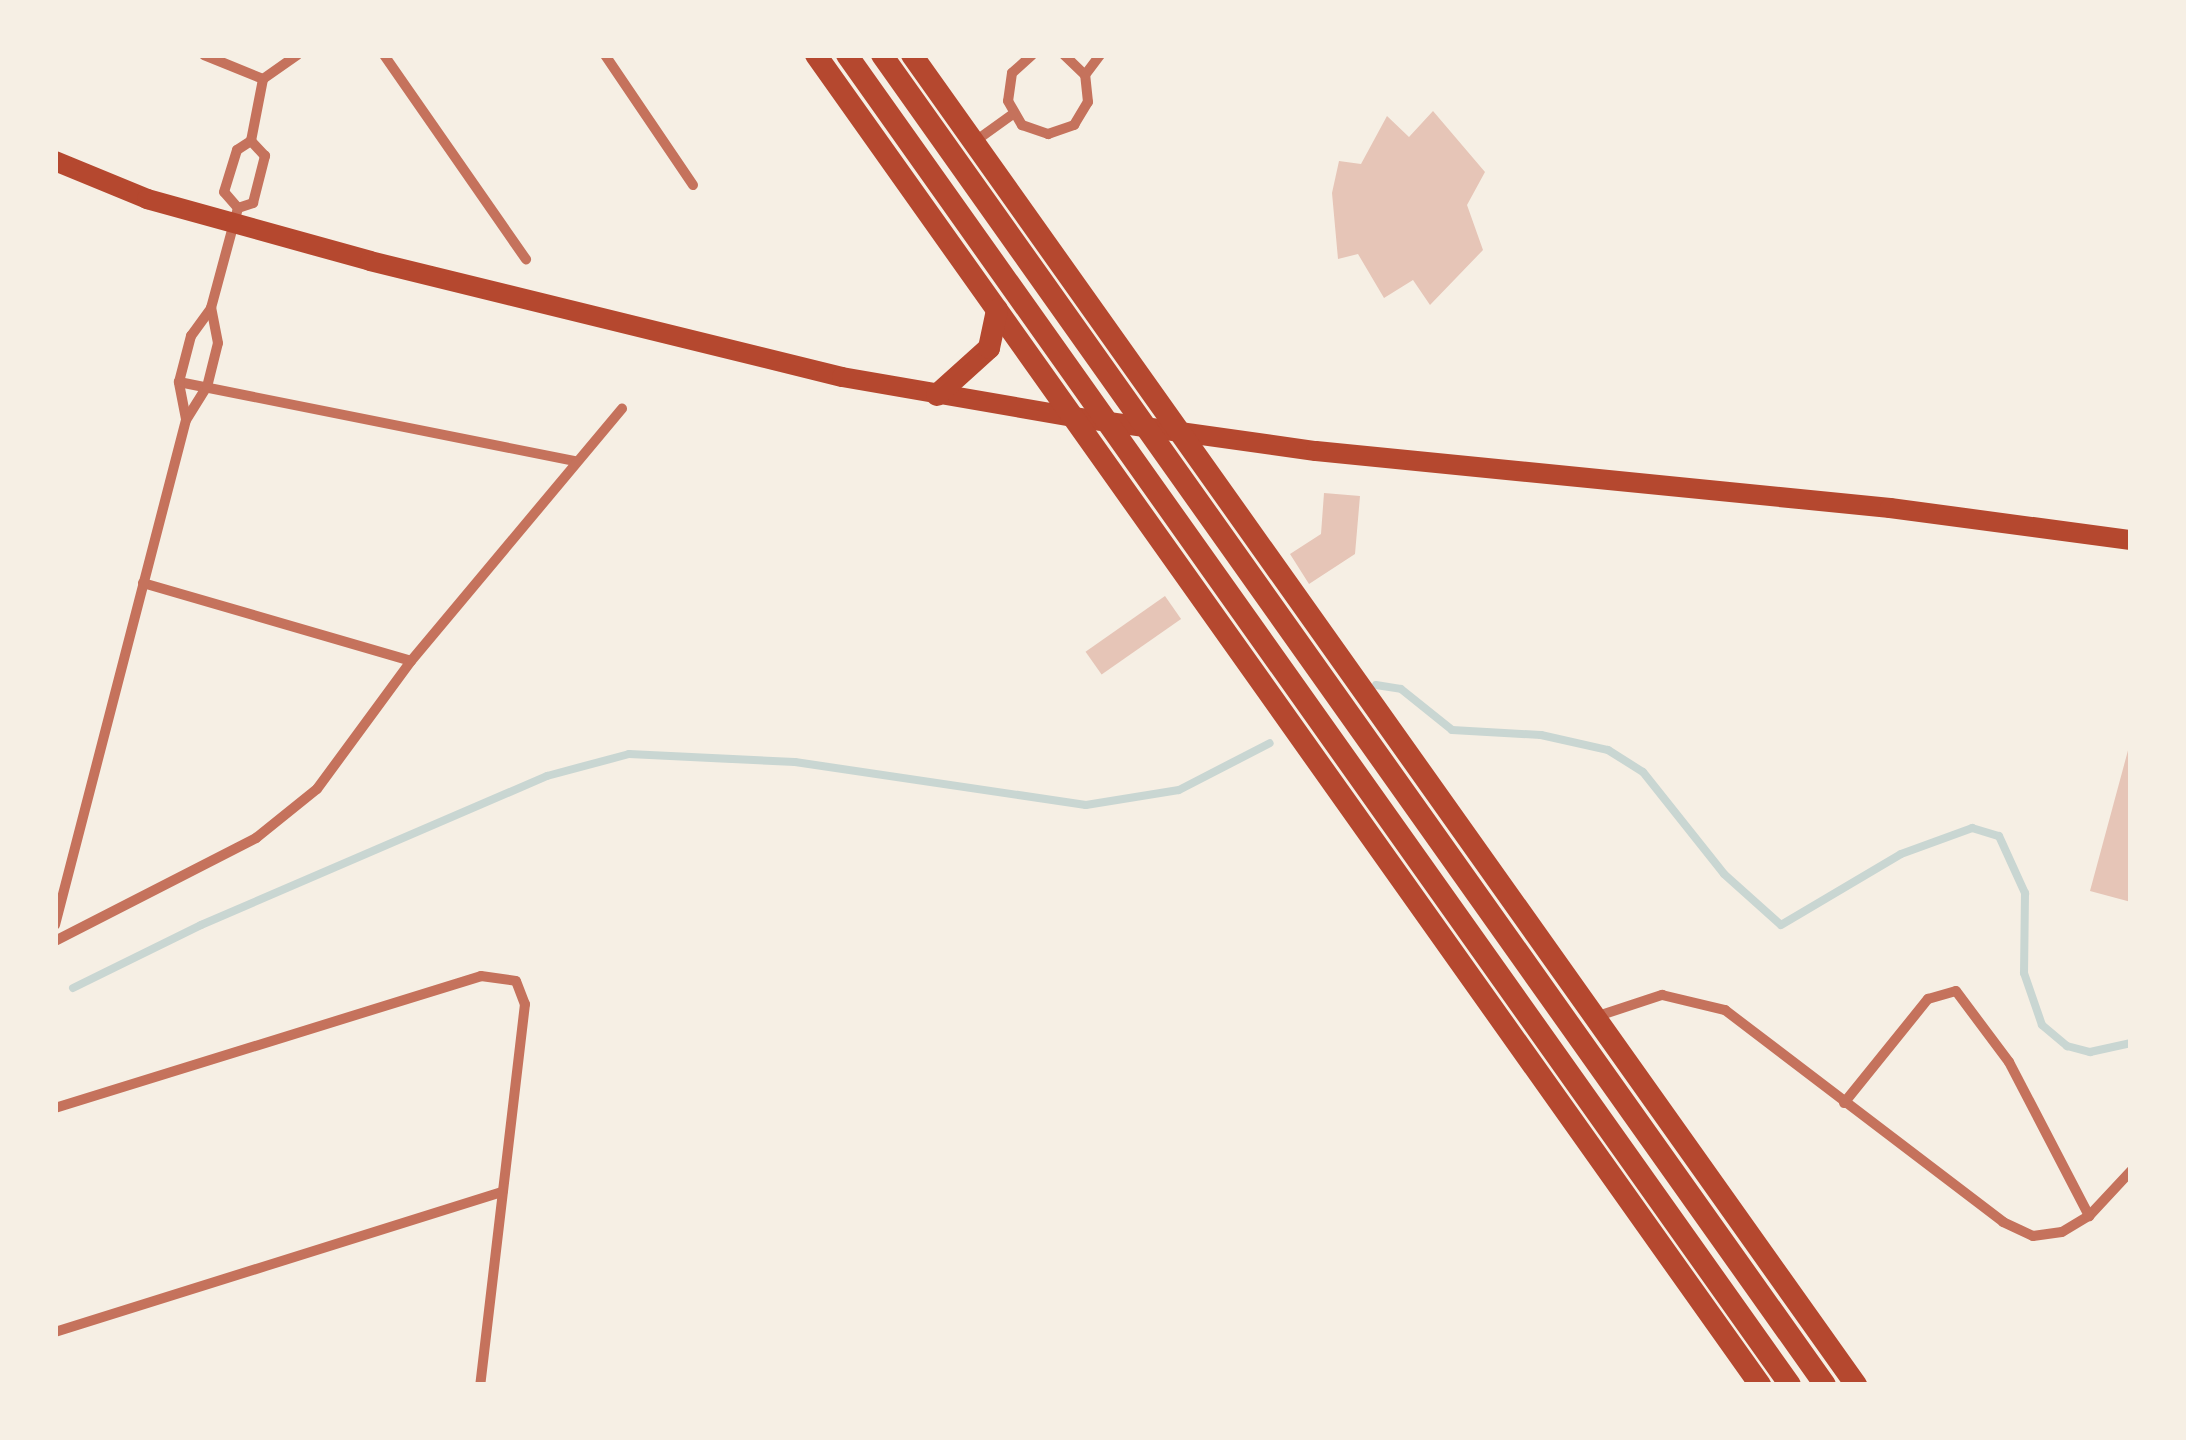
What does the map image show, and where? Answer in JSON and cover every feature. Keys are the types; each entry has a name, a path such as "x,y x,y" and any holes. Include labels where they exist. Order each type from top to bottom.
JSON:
{"highway":[{"path":"816,55 1760,1385"},
{"path":"847,55 1790,1385"},
{"path":"836,83 878,55 1826,1385"},
{"path":"912,55 1856,1385"},
{"path":"910,188 974,142"},
{"path":"971,274 1035,228"},
{"path":"1021,344 1085,298"},
{"path":"937,395 990,348 997,310"},
{"path":"1178,564 1241,518"},
{"path":"1246,662 1310,616"},
{"path":"1320,764 1383,718"},
{"path":"1400,878 1464,832"},
{"path":"1485,998 1548,952"}],"main road":[{"path":"55,161 131,193 236,215 780,362 937,395 1180,432 2131,540"}],"street":[{"path":"204,55 263,79"},
{"path":"236,215 224,192 237,150 251,141 263,79 298,55"},
{"path":"384,55 526,260"},
{"path":"605,55 693,185"},
{"path":"1032,55 1008,86 1013,114 1034,132 1062,132 1083,115 1085,75 1100,55"},
{"path":"1064,55 1085,75"},
{"path":"974,142 1013,114"},
{"path":"186,420 179,382 191,336 211,308 236,215 253,203 264,156 251,141"},
{"path":"55,925 186,420 208,388 218,343 211,308"},
{"path":"179,382 576,461"},
{"path":"55,941 288,815 345,756 412,662 622,409"},
{"path":"144,583 412,662"},
{"path":"55,1108 299,1038 481,976 516,981 525,1004 480,1385"},
{"path":"1844,1103 1928,998 1956,991 2009,1062 2088,1216"},
{"path":"1595,1018 1642,998 1702,1000 2020,1231 2062,1232 2088,1216 2131,1171"},
{"path":"55,1332 503,1192"}],"building":[{"path":"1433,111 1485,172 1467,205 1483,250 1430,305 1413,280 1384,298 1358,254 1338,259 1332,193 1339,161 1361,164 1387,116 1409,137"},
{"path":"1324,493 1360,496 1355,554 1309,584 1290,554 1321,534"},
{"path":"1165,596 1181,619 1102,675 1086,652"},
{"path":"2131,744 2131,902 2090,891"}],"waterway":[{"path":"1376,685 1401,689 1452,730 1541,735 1608,750 1643,772 1724,874 1781,925 1901,854 1972,828 1999,836 2025,893 2024,973 2042,1025 2067,1046 2090,1052 2131,1043"},
{"path":"73,988 201,925 547,776 629,754 795,762 1086,805 1179,790 1270,743"}]}
